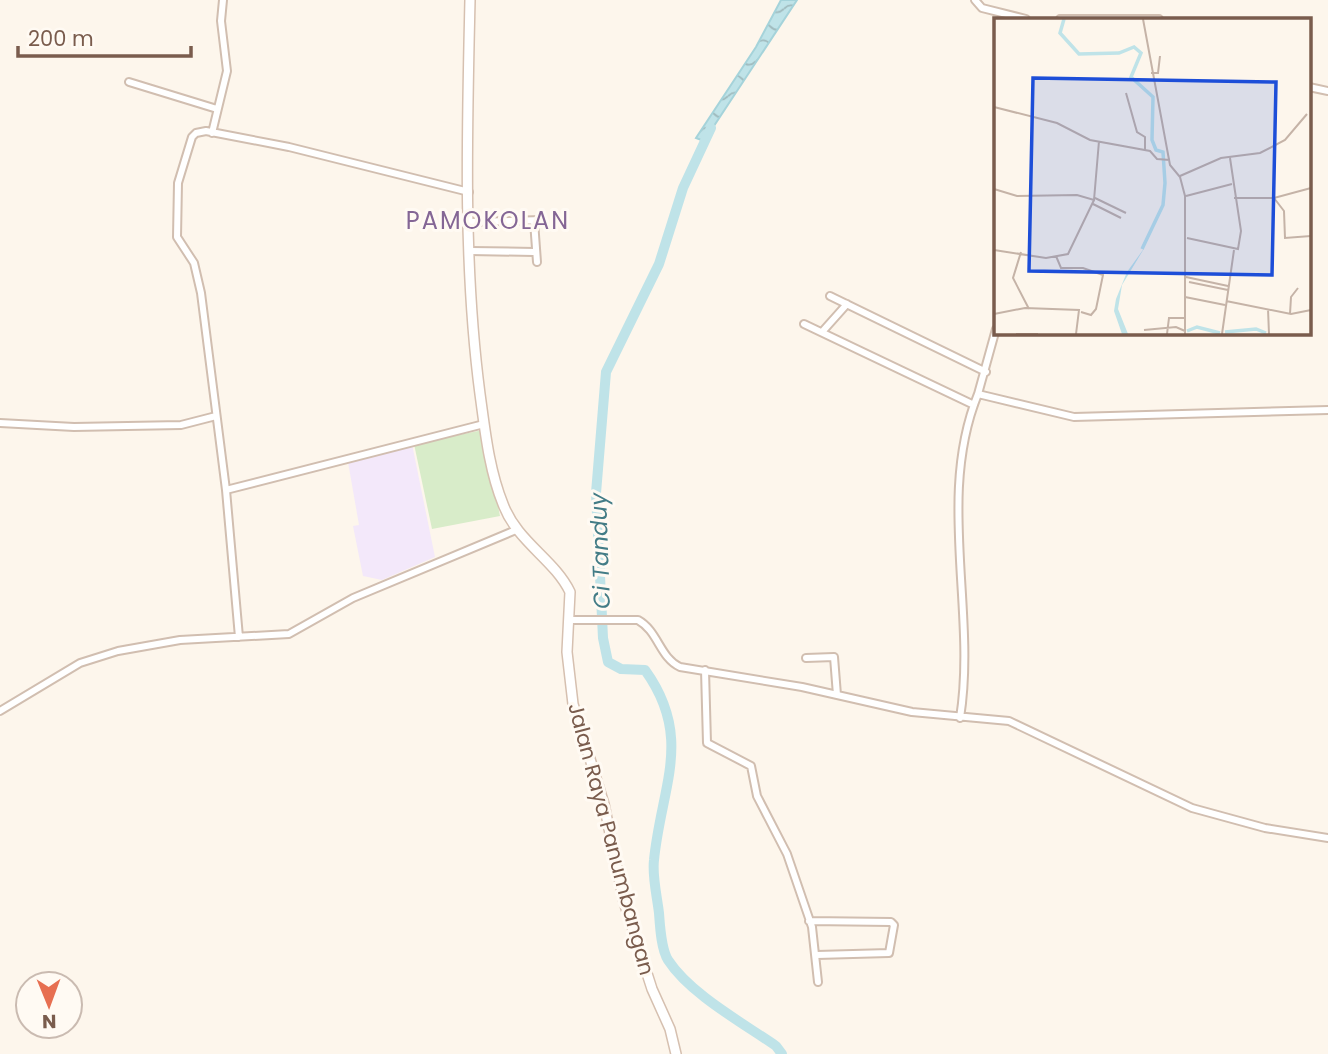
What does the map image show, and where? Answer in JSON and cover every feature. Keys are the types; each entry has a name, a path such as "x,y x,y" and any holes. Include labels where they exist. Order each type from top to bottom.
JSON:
{"main road":[{"name":"Jalan Raya Panumbangan","path":"470,0 470,251 473,340 484,424 498,491 516,530 567,586 571,602 567,652 573,704 604,804 624,902 652,989 670,1029 676,1054"}],"street":[{"path":"212,133 227,71 223,0"},
{"path":"975,0 982,8 1022,18"},
{"path":"129,82 216,110"},
{"path":"1310,87 1328,91"},
{"path":"239,637 212,368 197,272 177,237 178,183 192,137 196,132 212,133 289,147 469,192"},
{"path":"534,220 534,252 537,262"},
{"path":"470,222 542,220"},
{"path":"470,251 534,252"},
{"path":"830,296 986,372"},
{"path":"822,332 847,304"},
{"path":"804,324 974,405"},
{"path":"960,718 966,657 959,516 963,454 995,334"},
{"path":"978,394 1074,417 1328,410"},
{"path":"0,423 74,427 181,425 216,416"},
{"path":"226,491 484,424"},
{"path":"0,711 80,663 132,648 180,640 289,634 353,598 516,530"},
{"path":"570,620 638,620 647,625 674,664 912,712 1009,721 1192,808 1265,828 1328,838"},
{"path":"806,658 834,657 836,695"},
{"path":"705,670 706,743 751,766 757,796 787,854 810,921 817,955 818,982"},
{"path":"810,921 891,922 894,925 889,953 817,955"}],"shaded area":[{"path":"412,444 435,557 382,580 363,576 353,526 359,525 348,462"}],"green space":[{"path":"483,430 500,516 432,529 414,444"}],"water":[{"path":"781,0 797,0 704,141 696,138 756,47"}],"waterway":[{"name":"Ci Tanduy","path":"711,128 683,188 659,264 606,372 596,493 603,638 608,662 621,669 645,670 660,695 668,718 670,763 654,866 661,937 668,960 703,996 776,1046 782,1054"}],"district":[{"name":"PAMOKOLAN","path":"488,221"}]}
